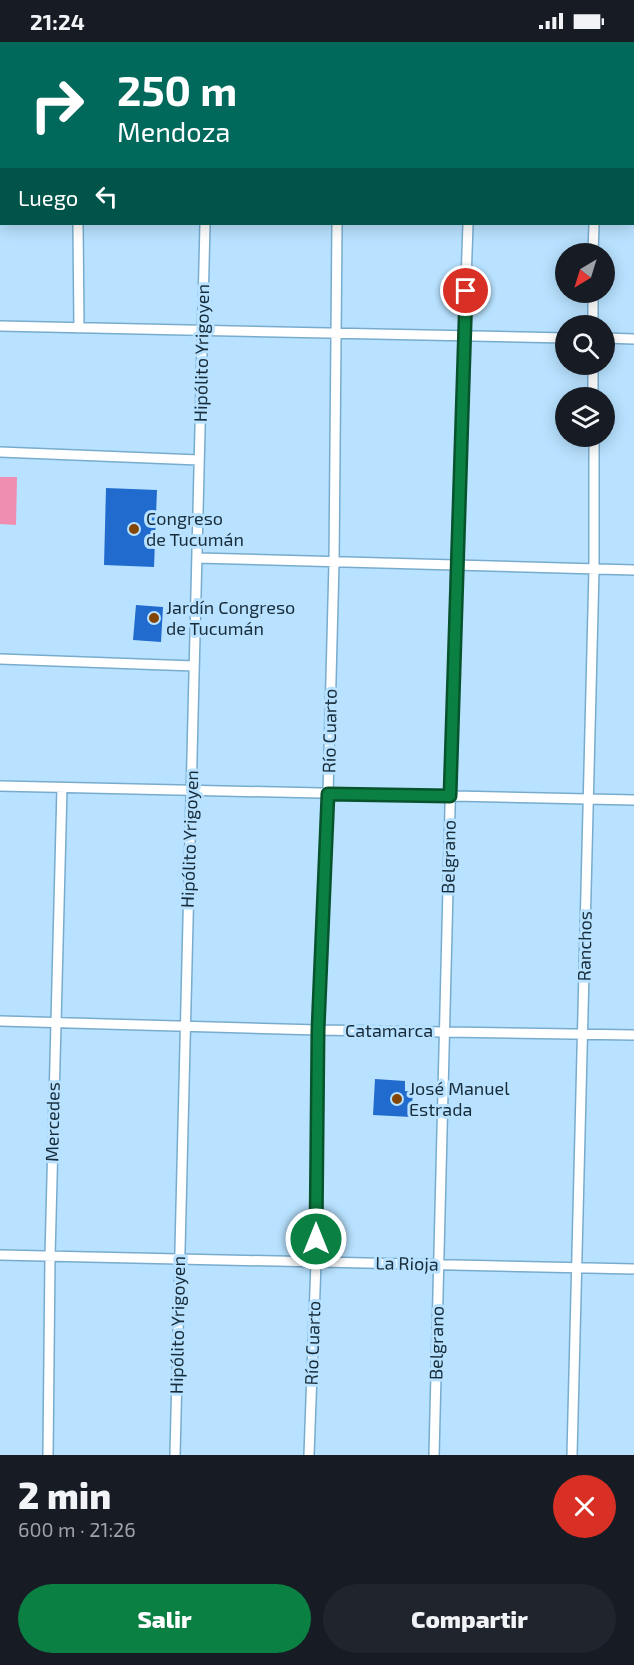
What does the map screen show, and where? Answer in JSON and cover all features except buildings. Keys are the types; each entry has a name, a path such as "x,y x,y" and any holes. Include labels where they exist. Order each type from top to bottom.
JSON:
{"street":[{"path":"78,225 79,328"},
{"name":"Hipólito Yrigoyen","path":"175,1455 205,225"},
{"name":"Río Cuarto","path":"309,1455 316,1262 318,1030 328,794 334,563 337,225"},
{"name":"Belgrano","path":"434,1455 456,566 468,225"},
{"path":"593,243 594,225"},
{"path":"0,326 555,338"},
{"path":"615,338 634,339"},
{"name":"Ranchos","path":"572,1455 594,569 594,447"},
{"path":"0,452 199,460"},
{"path":"197,558 634,570"},
{"path":"0,659 194,666"},
{"path":"0,786 634,800"},
{"name":"Mercedes","path":"48,1455 50,1257 62,788"},
{"name":"Catamarca","path":"0,1021 318,1030 634,1035"},
{"name":"La Rioja","path":"0,1254 50,1257 634,1269"}],"shaded area":[{"path":"0,477 17,477 16,525 0,524"}],"place":[{"name":"Congreso de Tucumán","path":"134,529"},
{"name":"Jardín Congreso de Tucumán","path":"154,618"},
{"name":"José Manuel Estrada","path":"397,1099"}],"route":[{"path":"316,1239 318,1030 328,794 450,796 466,291"}]}
